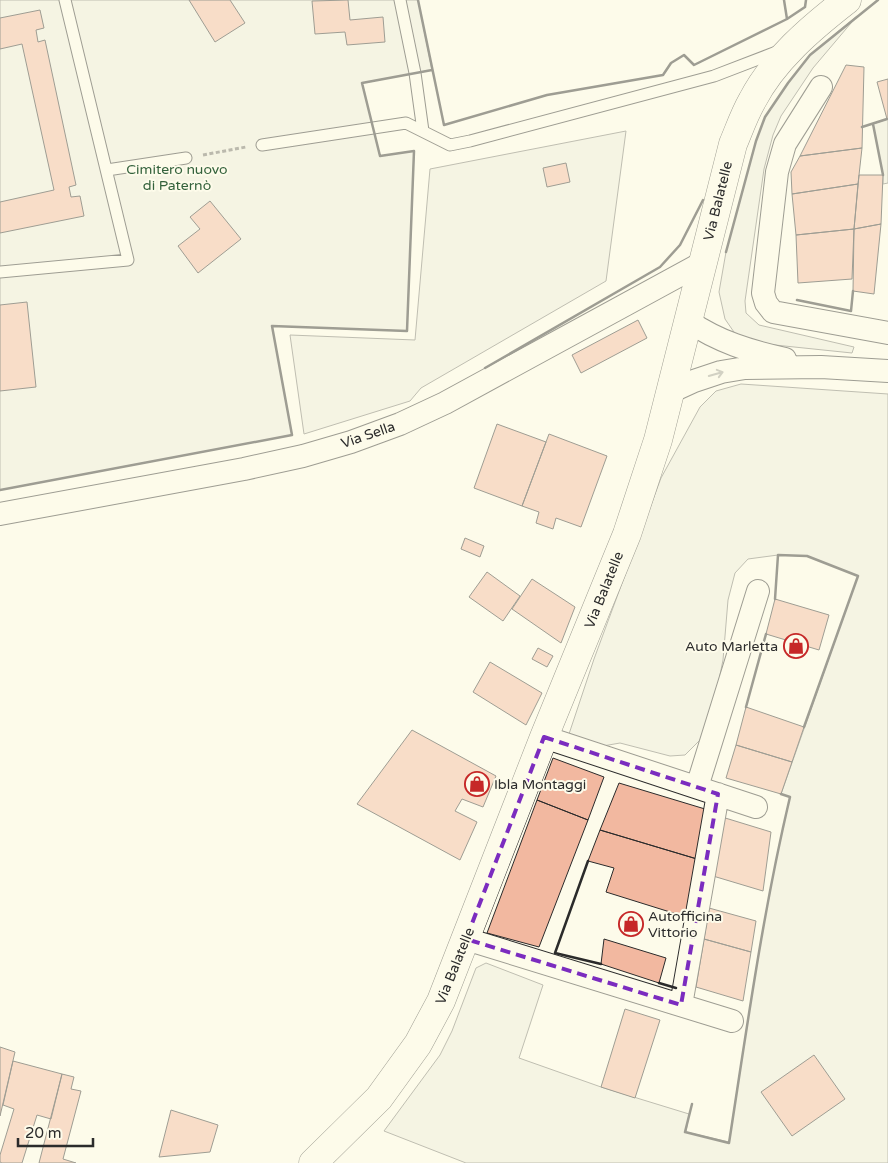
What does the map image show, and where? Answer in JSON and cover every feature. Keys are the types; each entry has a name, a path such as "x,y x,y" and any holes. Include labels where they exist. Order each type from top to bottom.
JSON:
{"street":[{"name":"Via Balatelle","path":"313,1163 379,1098 418,1044 442,1001 544,737 627,534 658,440 733,144 752,100 773,70 795,45 847,0"},
{"path":"821,87 786,144 777,172 763,293 766,303 773,312 888,333"},
{"name":"Via Sella","path":"0,514 244,469 303,456 351,442 400,424 444,403 702,263"},
{"path":"688,321 707,334 745,350 821,366"},
{"path":"670,392 694,381 722,372 745,368 821,366 888,371"},
{"path":"681,1005 708,791 758,591"},
{"path":"544,737 756,807"},
{"path":"466,939 732,1021"}],"lane":[{"path":"0,272 128,260 66,0"},
{"path":"400,0 415,73 423,131"},
{"path":"262,145 406,123 450,145 714,76 795,45"},
{"path":"107,170 186,158"}],"path":[{"path":"186,158 262,145"}],"highlighted area":[{"path":"544,737 718,794 681,1005 466,939"}],"green space":[{"name":"Cimitero nuovo di Paternò","path":"0,0 418,0 432,70 362,83 380,156 414,151 407,331 272,326 292,435 0,490"},
{"path":"857,16 813,68 781,116 773,135 764,169 745,301 746,313 759,325 854,347 852,353 746,342 736,335 725,319 719,292 726,252 756,141 765,117 810,55"},
{"path":"888,119 888,183 883,184 873,124"},
{"path":"741,384 888,394 888,1163 466,1163 384,1131 440,1055 452,1031 476,968 486,963 543,985 519,1058 601,1087 689,1114 686,1132 729,1142 764,926 790,797 781,794 858,576 807,556 778,555 748,559 735,573 728,600 723,660 712,714 700,740 685,755 670,756 620,743 603,746 568,737 594,659 661,478 700,407 716,391"}],"shaded area":[{"path":"626,131 606,281 421,388 410,401 304,434 290,335 415,340 430,169"}],"building":[{"path":"189,0 230,0 245,23 215,42"},
{"path":"348,0 350,20 383,17 385,42 347,45 345,32 315,34 312,1"},
{"path":"40,10 44,28 36,30 38,42 45,40 76,185 69,187 71,197 80,196 84,216 0,233 0,202 54,190 22,44 0,49 0,18"},
{"path":"846,65 864,67 862,148 800,156"},
{"path":"888,79 888,119 887,119 877,82"},
{"path":"862,148 858,184 792,194 791,172 800,156"},
{"path":"566,163 570,182 547,187 543,168"},
{"path":"859,175 883,175 881,224 854,229"},
{"path":"858,184 854,229 796,235 792,194"},
{"path":"210,201 241,239 198,273 178,246 200,229 190,217"},
{"path":"881,224 874,294 853,291 854,229"},
{"path":"854,229 852,279 798,283 796,235"},
{"path":"27,302 36,387 0,391 0,305"},
{"path":"638,320 647,338 581,373 572,355"},
{"path":"497,424 546,442 522,506 474,488"},
{"path":"549,434 607,456 581,527 556,518 553,529 536,523 539,512 522,506"},
{"path":"465,538 484,546 480,557 461,549"},
{"path":"487,572 520,596 503,621 469,597"},
{"path":"532,579 575,607 561,643 512,609"},
{"path":"775,599 829,615 819,650 766,634"},
{"path":"538,648 553,656 547,667 532,659"},
{"path":"490,662 542,693 526,725 473,692"},
{"path":"746,707 804,727 792,762 736,745"},
{"path":"412,730 496,776 483,807 462,799 455,811 477,822 460,860 357,804"},
{"path":"736,745 792,762 781,794 726,778"},
{"path":"553,758 604,777 588,820 537,800"},
{"path":"619,783 705,809 697,859 600,830"},
{"path":"537,800 588,820 539,947 487,933"},
{"path":"722,817 771,832 763,891 713,876"},
{"path":"600,830 697,859 686,917 606,892 614,868 588,861"},
{"path":"709,908 756,921 751,952 704,939"},
{"path":"604,939 666,958 659,983 601,964"},
{"path":"704,939 751,952 743,1001 696,987"},
{"path":"625,1009 660,1020 635,1098 601,1087"},
{"path":"0,1047 15,1052 0,1116"},
{"path":"814,1055 845,1099 792,1136 761,1092"},
{"path":"13,1061 62,1074 51,1119 37,1115 22,1163 2,1163 0,1162 0,1155 14,1109 3,1105"},
{"path":"62,1074 74,1077 71,1089 81,1091 63,1159 76,1163 39,1163"},
{"path":"171,1110 218,1125 210,1152 159,1157"}],"wall":[{"path":"418,0 444,125 547,95 663,75 671,63 684,55 694,65 787,19 805,7 806,0"},
{"path":"784,0 787,19"},
{"path":"726,252 756,141 765,117 810,55 878,0"},
{"path":"0,490 292,435 272,326 407,331 414,151 380,156 362,83 432,70"},
{"path":"862,127 887,119"},
{"path":"873,124 883,175"},
{"path":"485,368 660,267 680,245 703,200"},
{"path":"797,300 851,311 853,291"},
{"path":"775,599 778,555 807,556 858,576 804,727"},
{"path":"746,707 766,634"},
{"path":"692,1104 685,1132 729,1143 764,926 790,797 781,794"},
{"path":"588,861 555,953 601,964"},
{"path":"659,983 676,988"}],"place":[{"name":"Auto Marletta","path":"796,646"},
{"name":"Ibla Montaggi","path":"477,784"},
{"name":"Autofficina Vittorio","path":"631,924"}]}
